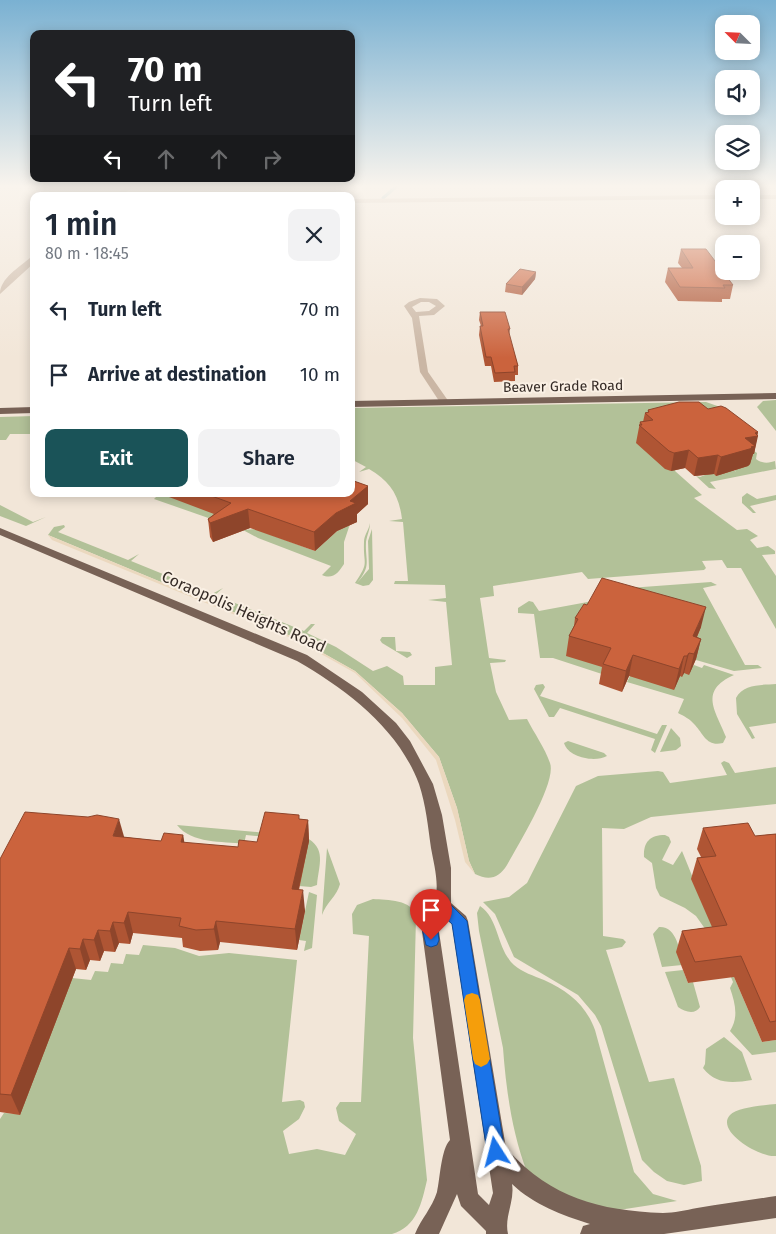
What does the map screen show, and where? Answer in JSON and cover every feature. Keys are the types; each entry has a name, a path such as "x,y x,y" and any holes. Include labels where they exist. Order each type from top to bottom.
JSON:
{"main road":[{"name":"Beaver Grade Road","path":"355,404 776,396"},
{"path":"0,410 30,410"},
{"name":"Coraopolis Heights Road","path":"0,531 277,646 326,671 352,689 403,743 425,784 432,806 440,856 442,905"},
{"path":"442,905 460,921 502,1193 496,1229 468,1199 429,924 442,905"},
{"path":"426,1234 443,1204 453,1168 457,1128"},
{"path":"496,1152 524,1182 543,1194 582,1212 608,1218 662,1224"},
{"path":"591,1234 776,1207"}],"street":[{"path":"0,292 12,277 30,262"},
{"path":"415,314 424,372 444,402"}],"green space":[{"path":"776,400 776,431 757,407 763,401"},
{"path":"706,402 723,408 675,471 702,495 694,498 737,530 747,529 758,536 750,540 757,548 768,546 775,551 775,554 762,555 776,576 776,629 741,568 727,568 722,560 702,561 706,568 704,570 588,579 582,572 493,586 494,596 480,598 489,658 506,660 505,662 490,663 496,692 509,720 527,719 548,757 551,772 548,784 527,829 507,865 501,873 493,877 489,878 475,874 469,861 457,808 439,757 402,713 355,671 298,639 48,535 54,527 64,525 65,527 58,532 128,560 139,554 131,561 212,594 223,588 215,595 304,631 311,624 315,624 307,633 336,647 373,671 387,666 403,676 404,685 435,685 435,667 452,665 446,602 428,600 446,598 445,585 394,584 395,581 408,581 403,522 389,521 402,519 401,510 396,496 383,478 369,469 359,472 366,467 355,461 355,408"},
{"path":"30,416 30,434 10,434 6,440 0,440 0,417"},
{"path":"754,451 757,453 756,459 759,461 767,463 775,461 776,469 710,482 716,489 709,488 696,476 700,477 712,472 717,476 731,468 736,472 733,468"},
{"path":"747,493 757,499 776,495 776,500 750,506 756,513 753,513 742,503 742,497"},
{"path":"156,497 180,497 223,517 217,521 154,499"},
{"path":"0,505 33,522 46,517 26,526 0,516"},
{"path":"370,523 366,542 367,563 365,572 357,583 369,569 368,541 372,529 373,580 369,585 363,586 355,583 363,571 365,563 364,539"},
{"path":"350,524 344,542 344,564 338,572 329,577 322,575 331,566 258,538 243,530 255,529 315,551 337,531"},
{"path":"711,582 717,585 703,588 745,665 758,665 762,668 734,671 696,660 629,588"},
{"path":"529,601 533,602 539,611 593,601 607,669 605,675 553,658 540,658 534,614 518,613 518,608"},
{"path":"382,637 395,637 396,651 410,652 412,655 407,658 382,643 380,640"},
{"path":"694,665 702,668 704,665 734,675 723,681 716,688 713,695 715,710 726,737 723,743 709,742 691,721 678,713 684,699 627,682 630,676 680,676"},
{"path":"543,684 545,687 540,696 657,734 662,725 667,725 655,753 651,750 655,739 560,708 554,717 549,717 534,689 536,685"},
{"path":"776,684 776,723 749,727 755,738 752,739 737,714 736,698 739,693 748,688"},
{"path":"671,728 680,738 681,746 676,750 660,752"},
{"path":"568,741 604,753 607,756 589,759 576,755 566,748 564,743"},
{"path":"724,761 729,763 735,773 776,767 776,804 651,817 624,829 602,828 603,936 623,939 626,942 622,947 606,950 649,1082 674,1078 701,1166 702,1181 684,1185 667,1181 642,1160 601,1026 595,1015 578,995 514,957 495,914 483,902 509,897 527,883 576,786 598,776 658,771 663,772 670,783 727,775 721,763"},
{"path":"177,825 267,833 266,837 246,835 244,844 217,842 191,836"},
{"path":"665,835 669,837 671,842 662,860 673,865 682,851 725,957 696,916 685,908 660,896 656,888 652,863 644,857 644,852 648,840 655,836"},
{"path":"305,837 316,846 320,857 317,885 311,887 299,886"},
{"path":"327,848 340,884 322,915"},
{"path":"309,892 317,895 312,948 304,951 306,941 299,940"},
{"path":"373,899 392,900 405,904 414,911 416,917 413,1038 427,1180 417,1213 407,1226 392,1234 0,1234 0,1119 4,1113 20,1114 72,978 91,980 95,971 108,972 111,963 123,964 126,954 139,955 143,945 175,948 199,956 229,953 297,960 282,1102 300,1100 304,1102 305,1107 299,1119 283,1131 289,1154 317,1149 345,1155 356,1134 339,1121 336,1108 340,1102 361,1102 369,936 353,934 352,914 357,905"},
{"path":"480,906 491,919 504,951 514,965 524,972 561,989 587,1013 595,1030 634,1172 653,1194 677,1201 593,1214 527,1172 517,1142 506,1079 503,1048 479,931 477,913"},
{"path":"659,927 665,928 674,935 679,947 682,965 662,967 653,934"},
{"path":"683,970 688,983 693,982 700,1007 693,1012 678,1007 665,972"},
{"path":"728,970 731,970 762,1042 776,1040 776,1052 752,1055 730,1031 733,1026 735,1010 730,988 733,982"},
{"path":"724,1037 742,1052 752,1080 725,1082 708,1074 703,1068 706,1049"},
{"path":"776,1104 776,1156 760,1153 734,1136 727,1121 730,1115 739,1110"}],"shaded area":[{"path":"48,535 298,639 355,671 402,713 439,757 457,808 469,861 475,874 465,862 455,820 436,760 402,718 355,673 296,640 52,540"}],"building":[{"path":"681,249 706,249 715,261 715,280 729,280 733,285 723,285 725,288 680,287 668,268 693,268"},
{"path":"520,269 536,272 522,287 506,284"},
{"path":"480,312 505,312 518,366 514,366 515,372 495,373 491,357 486,357 480,326 483,326"},
{"path":"679,402 699,402 708,409 721,406 726,408 758,432 755,433 758,436 745,438 755,446 721,457 718,455 698,458 689,450 674,453 669,451 639,425 642,425 640,422 653,420 645,413 649,412 648,410"},
{"path":"355,481 368,486 355,497"},
{"path":"214,497 355,497 350,501 356,503 336,513 314,532 248,509 210,523 208,519 231,503"},
{"path":"602,578 706,607 693,636 701,639 694,654 689,653 687,656 684,656 679,669 633,655 626,671 603,664 611,648 569,636 578,619 575,618 584,604 587,605"},
{"path":"25,812 88,817 97,815 119,819 113,836 161,841 164,833 183,835 181,842 238,847 239,840 257,842 265,812 299,815 299,819 308,820 292,889 303,890 295,929 216,921 214,929 196,930 179,926 181,918 128,912 124,923 113,922 110,931 98,930 94,940 83,939 80,949 69,948 11,1095 0,1094 0,859"},
{"path":"748,823 755,836 776,834 776,1021 770,1022 741,956 695,962 682,931 727,925 697,858 716,856 703,828"}],"slow traffic":[{"path":"472,1000 481,1059"}],"route":[{"path":"431,940 429,924 442,905 460,921 496,1152"}]}
